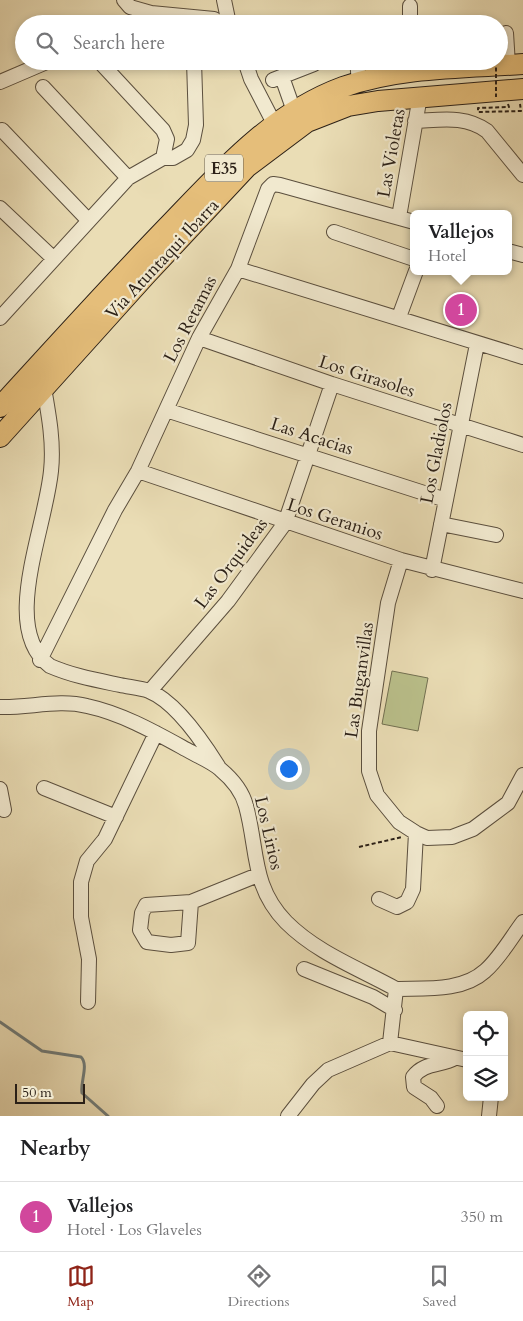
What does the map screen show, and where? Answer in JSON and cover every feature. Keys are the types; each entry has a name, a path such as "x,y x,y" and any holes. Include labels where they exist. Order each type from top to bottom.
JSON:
{"highway":[{"name":"E35","path":"0,407 134,261 238,154 278,132 294,111 341,88 401,70"},
{"name":"Via Atuntaqui Ibarra","path":"0,437 278,132 348,106 420,96 521,89"}],"street":[{"path":"124,0 130,7 164,15"},
{"path":"224,0 227,15"},
{"path":"410,6 410,15"},
{"path":"147,15 151,13"},
{"path":"0,82 28,70"},
{"path":"107,70 163,130 167,139 163,158"},
{"path":"0,318 128,178 163,158 173,158 181,154 194,140 196,125 194,70"},
{"path":"248,70 278,132"},
{"path":"294,111 278,79 300,70"},
{"path":"358,70 359,82"},
{"path":"43,87 128,178"},
{"name":"Las Violetas","path":"399,217 420,96"},
{"path":"415,121 455,119 480,126 487,131 523,175"},
{"path":"2,130 88,220"},
{"name":"Los Retamas","path":"40,660 115,510 138,471 199,338 238,269 268,188 273,184 399,217"},
{"path":"0,208 54,258"},
{"path":"399,217 410,221"},
{"path":"334,232 410,258"},
{"path":"238,269 400,317 477,344 523,357"},
{"path":"400,317 415,275"},
{"name":"Los Girasoles","path":"199,338 332,384 523,445"},
{"name":"Los Gladiolos","path":"432,570 477,344"},
{"name":"Las Orquideas","path":"150,691 228,601 285,522 332,384"},
{"path":"17,568 39,516 52,472 52,432 44,388"},
{"name":"Las Acacias","path":"166,410 309,454 446,500"},
{"name":"Los Geranios","path":"138,471 432,570 523,591"},
{"path":"441,524 496,536"},
{"name":"Las Buganvillas","path":"401,560 388,603 369,731 369,771 377,795 399,822 416,833 427,838 452,836 473,829 508,803 523,775"},
{"path":"18,640 28,652 40,660 76,676 150,691 195,731 219,767"},
{"name":"Los Lirios","path":"0,707 54,704 87,706 136,723 219,767 238,786 246,805 258,875 272,904 286,922 311,943 340,961 396,989"},
{"path":"88,1002 89,959 81,917 81,882 87,861 105,839 156,733"},
{"path":"44,788 116,817"},
{"path":"0,789 4,810"},
{"path":"379,899 397,907 407,902 413,889 416,833"},
{"path":"191,902 258,875"},
{"path":"390,1043 396,989 460,985 473,980 486,971 523,922"},
{"path":"304,969 373,997 395,1010"},
{"path":"288,1116 308,1090 328,1070 390,1043 461,1059"},
{"path":"437,1106 431,1098 414,1087 413,1077 417,1071 428,1065 461,1059"},
{"path":"489,1116 491,1101"}],"path":[{"path":"496,102 496,97 507,70"},
{"path":"502,103 508,103 508,106 478,108 478,112 521,111 521,89"},
{"path":"359,847 416,833"}],"green space":[{"path":"392,671 428,678 418,731 382,724"}],"waterway":[{"path":"0,1022 42,1051 81,1057 84,1064 82,1093 108,1116"}],"place":[{"name":"Vallejos","path":"461,310"}]}
